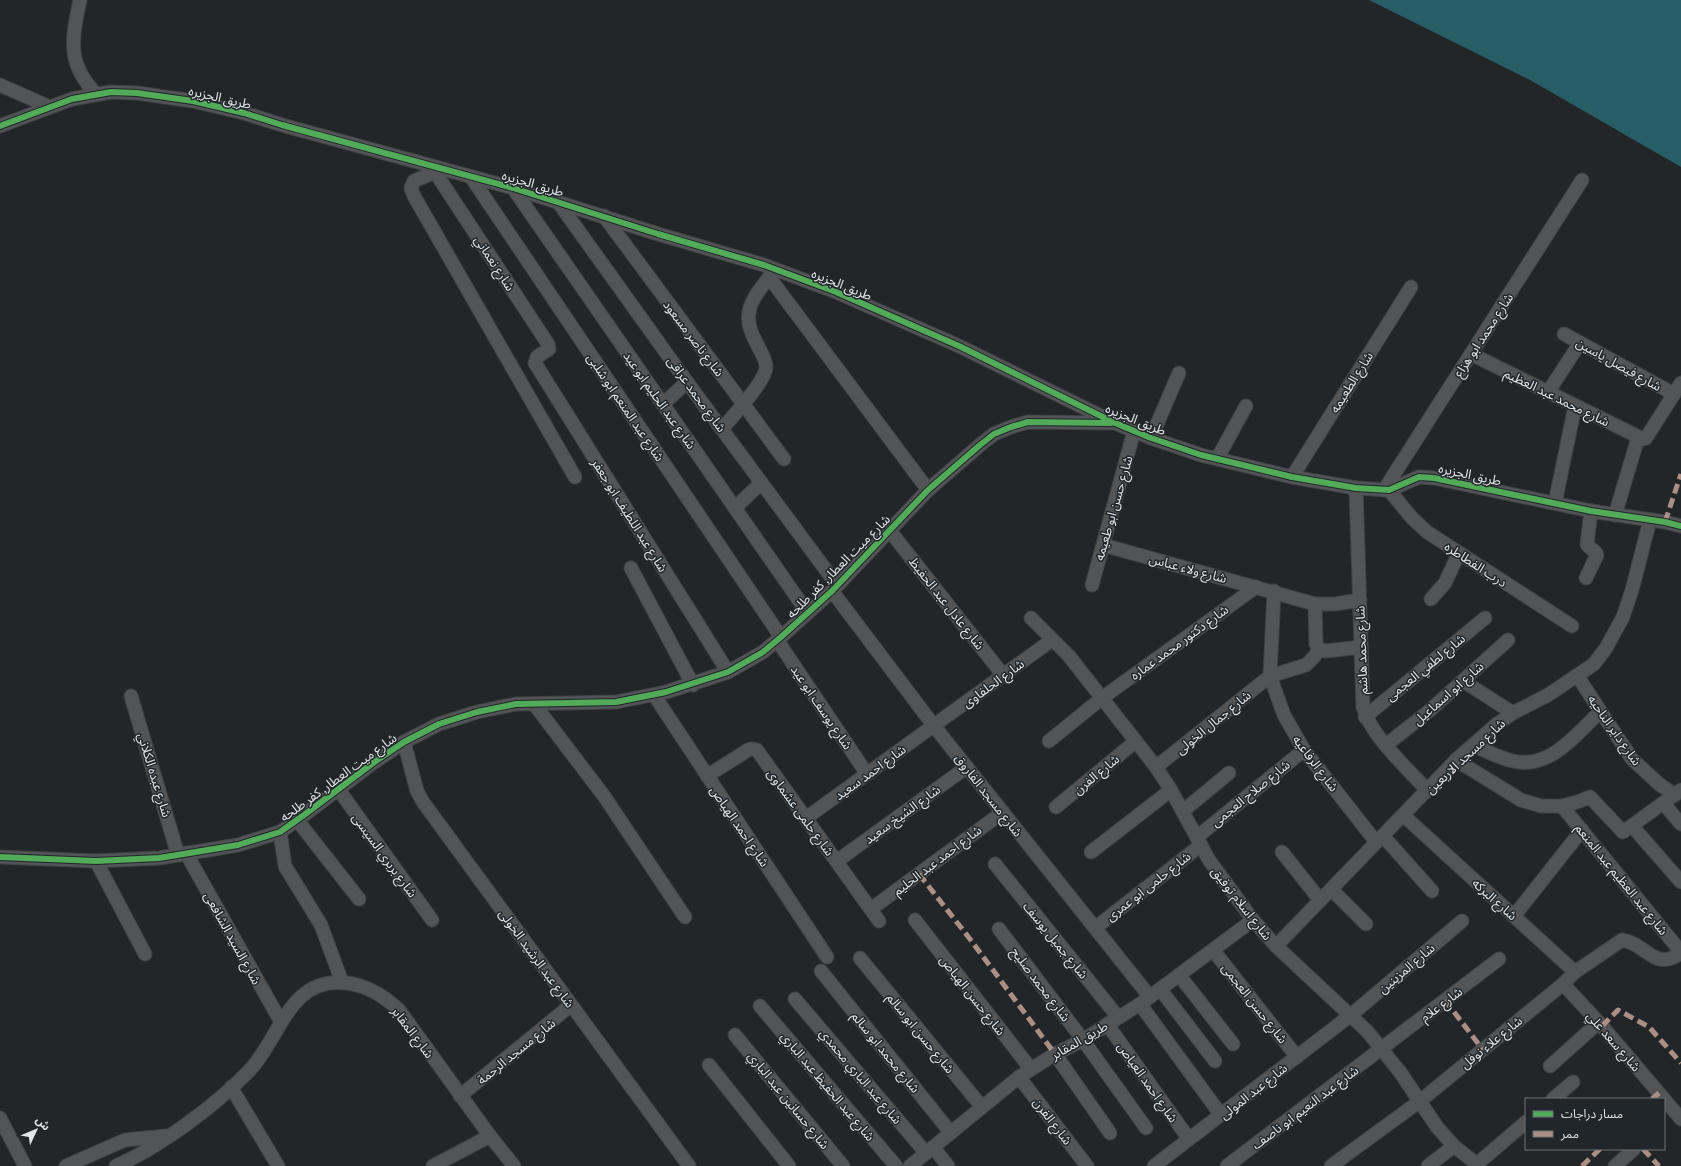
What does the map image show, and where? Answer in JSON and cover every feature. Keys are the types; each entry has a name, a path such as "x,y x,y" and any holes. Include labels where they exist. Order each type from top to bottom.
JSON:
{"street":[{"path":"80,0 74,30 74,54 82,76 96,94"},
{"path":"0,85 50,107"},
{"name":"طريق الجزيره","path":"0,126 72,99 111,92 137,93 193,101 244,113 433,169 513,188 604,216 772,273 836,292 960,346 1115,423 1151,438 1217,459 1292,477 1356,488 1387,490 1419,477 1426,477 1591,511 1665,522 1681,526"},
{"path":"433,169 414,181 411,188 414,196 575,476"},
{"name":"شارع نعماني","path":"433,169 548,344 549,349 537,357"},
{"name":"شارع عبد المنعم ابو شلبى","path":"471,177 779,638"},
{"name":"شارع محمد ابو هزاع","path":"1387,490 1471,354 1582,180"},
{"name":"شارع عبد الحليم ابو عيد","path":"513,188 807,612"},
{"name":"شارع محمد عراقى","path":"558,202 835,588"},
{"name":"شارع ناصر مسعود","path":"604,216 784,459"},
{"path":"722,429 761,380 766,367 763,356 750,330 748,317 754,300 772,273 928,490"},
{"name":"شارع الطعيمه","path":"1292,477 1411,287"},
{"name":"شارع فيصل ياسين","path":"1564,334 1674,394"},
{"path":"1548,392 1580,343"},
{"name":"شارع محمد عبد العظيم","path":"1471,354 1641,438"},
{"name":"شارع عبد اللطيف ابو جعفر","path":"537,357 535,363 728,672"},
{"path":"1151,438 1180,374"},
{"path":"663,404 687,382"},
{"path":"1615,515 1641,438 1646,438 1681,383"},
{"path":"1217,459 1246,406"},
{"path":"1554,503 1575,406"},
{"name":"شارع ميت العطار, كفر طلحه","path":"0,858 96,860 159,858 238,845 280,832 373,763 404,742 439,724 477,712 516,704 616,702 654,695 728,672 763,652 835,588 928,490 994,434 1010,427 1028,422 1115,423"},
{"name":"شارع حسن ابو طعيمه","path":"1092,584 1134,431"},
{"path":"735,508 761,483"},
{"name":"شارع محمد هاشم","path":"1356,488 1363,707 1365,717 1373,731 1427,790"},
{"name":"درب الفطاطره","path":"1387,490 1419,526 1572,626"},
{"path":"1586,578 1597,555 1596,552 1589,548 1587,544 1591,511"},
{"name":"شارع مسجد الاربعين","path":"1276,946 1456,760 1497,724 1513,713 1548,695 1594,664 1606,648 1623,617 1632,590 1650,520"},
{"name":"شارع عادل عبد الحفيظ","path":"890,531 1003,675"},
{"name":"شارع ولاء عباس","path":"1103,545 1316,604 1335,604 1360,600"},
{"path":"1431,599 1445,583 1459,553"},
{"path":"631,568 692,684"},
{"name":"شارع دكتور محمد عماره","path":"1049,741 1102,698 1256,587"},
{"name":"شارع مسجد الفاروق","path":"835,588 934,726 1150,997"},
{"path":"1274,592 1270,676 1306,665 1319,649"},
{"path":"1316,604 1316,644 1319,649 1326,651 1361,647"},
{"name":"شارع اسلام توفيق","path":"1031,618 1069,656 1156,767 1183,811 1209,860 1253,920 1276,946 1351,1015 1382,1048 1420,1101 1437,1128 1454,1146 1478,1165"},
{"name":"شارع لطفي العجمى","path":"1365,717 1485,618"},
{"name":"شارع يوسف ابو عيد","path":"779,638 867,774"},
{"name":"شارع الحلفاوى","path":"934,726 1052,640"},
{"name":"شارع ابو اسماعيل","path":"1386,745 1464,681 1508,640"},
{"name":"شارع الرفاعيه","path":"1270,676 1284,715 1304,750 1380,839 1432,891"},
{"name":"شارع جمال الخولى","path":"1156,767 1270,676"},
{"name":"شارع داير الناحيه","path":"1578,676 1632,759 1659,784 1678,793"},
{"path":"1464,681 1513,713"},
{"name":"شارع احمد الهياص","path":"654,695 826,957"},
{"name":"شارع عبده الكلاني","path":"131,696 182,854"},
{"path":"534,704 604,796 685,917"},
{"path":"1473,745 1514,762 1532,762 1543,760 1561,749 1600,712"},
{"name":"شارع احمد سعيد","path":"806,818 934,726"},
{"name":"شارع الفرن","path":"1056,806 1136,741"},
{"name":"شارع عبد الرشيد الخولى","path":"404,742 417,791 423,802 689,1166"},
{"name":"شارع حلمى عشماوى","path":"707,776 748,750 754,749 759,753 879,921"},
{"name":"شارع صلاح العجمى","path":"1199,841 1304,750"},
{"path":"1456,760 1521,800 1541,806 1562,806 1590,797 1623,832 1678,793"},
{"name":"شارع الشيخ سعيد","path":"837,861 967,767"},
{"path":"1183,811 1230,773"},
{"name":"شارع بربري السيسى","path":"338,790 432,920"},
{"path":"1091,852 1171,790"},
{"path":"1663,804 1681,824"},
{"name":"شارع عبد العظيم عبد المنعم","path":"1562,806 1681,953"},
{"name":"شارع احمد عبد الحليم","path":"871,909 1002,812"},
{"name":"شارع البركه","path":"1403,815 1575,972"},
{"path":"297,820 359,899"},
{"path":"1632,826 1681,882"},
{"path":"1514,916 1582,830"},
{"path":"280,832 285,866 321,924 342,982"},
{"name":"شارع حلمى ابو عمرى","path":"1095,928 1199,841"},
{"path":"1282,852 1320,900"},
{"name":"شارع السيد الشافعى","path":"182,854 281,1022"},
{"path":"96,860 144,954"},
{"name":"شارع جميل يوسف","path":"994,864 1113,1021"},
{"path":"1331,889 1366,924"},
{"name":"شارع حسن الهياص","path":"915,920 1031,1069"},
{"name":"طريق المقابر","path":"910,1166 1031,1069 1055,1054 1083,1040 1150,997 1253,920"},
{"name":"شارع المزينين","path":"1351,1015 1462,921"},
{"name":"شارع محمد صليح","path":"999,929 1083,1040 1146,1128"},
{"path":"1563,984 1575,972 1622,940 1638,946 1658,959 1664,961 1672,960 1681,953"},
{"name":"شارع حسن العجمى","path":"1213,950 1297,1057"},
{"name":"شارع حسن ابو سالم","path":"860,958 982,1107"},
{"name":"شارع علام","path":"1382,1048 1499,959"},
{"name":"شارع محمد ابو سالم","path":"821,971 951,1133"},
{"path":"1180,975 1233,1044"},
{"name":"شارع المقابر","path":"116,1166 187,1124 249,1071 261,1058 292,1005 306,992 323,984 342,982 372,990 391,1002 514,1166"},
{"name":"شارع سعد علي","path":"1563,984 1663,1098"},
{"name":"شارع علاء نوفل","path":"1331,1166 1420,1101 1563,984"},
{"path":"1150,997 1215,1061"},
{"path":"1150,997 1221,1116"},
{"name":"شارع عبد الباري محمدي","path":"795,999 930,1150 948,1166"},
{"name":"شارع مسجد الرحمة","path":"460,1096 571,1005"},
{"name":"شارع عبد الحفيظ عبد الباري","path":"760,1006 896,1166"},
{"name":"شارع عبد المولى","path":"1154,1166 1351,1015"},
{"name":"شارع احمد العياص","path":"1113,1021 1189,1139"},
{"path":"1550,1066 1598,1023"},
{"name":"شارع حسانين عبد الباري","path":"735,1035 843,1166"},
{"name":"شارع عبد النعيم ابو ناصف","path":"1227,1166 1382,1048"},
{"path":"1055,1054 1110,1133"},
{"path":"709,1064 788,1166"},
{"name":"شارع الفرن","path":"1020,1077 1087,1166"},
{"path":"1554,1098 1573,1082"},
{"path":"231,1087 278,1166"},
{"name":"شارع سعد علي","path":"1665,1100 1681,1119"},
{"path":"0,1118 25,1166"},
{"path":"1478,1165 1525,1123"},
{"path":"66,1166 125,1140 168,1136"},
{"path":"433,1166 490,1136"},
{"path":"1428,1166 1454,1146"},
{"path":"1615,1166 1633,1150"}],"water":[{"path":"1369,0 1681,0 1681,167 1530,80"}],"marked path":[{"path":"1665,522 1681,474"},
{"path":"919,874 970,939 1055,1054"},
{"path":"1445,1000 1483,1050"},
{"path":"1602,1026 1618,1010 1649,1027 1681,1063"},
{"path":"1653,1098 1659,1093"},
{"path":"1582,1166 1599,1150"},
{"path":"1644,1150 1659,1166"}],"cycle path":[{"path":"0,126 72,99 111,92 137,93 193,101 244,113 282,125 513,188 658,234 764,265 836,292 959,346 1115,423 1151,438 1201,455 1292,477 1356,488 1389,490 1419,477 1434,478 1591,511 1665,522 1681,526"},
{"path":"0,857 96,861 159,858 238,845 280,832 373,763 404,742 439,724 477,712 516,704 616,702 666,692 728,672 763,652 781,637 832,591 928,490 994,434 1028,422 1111,423"}]}
